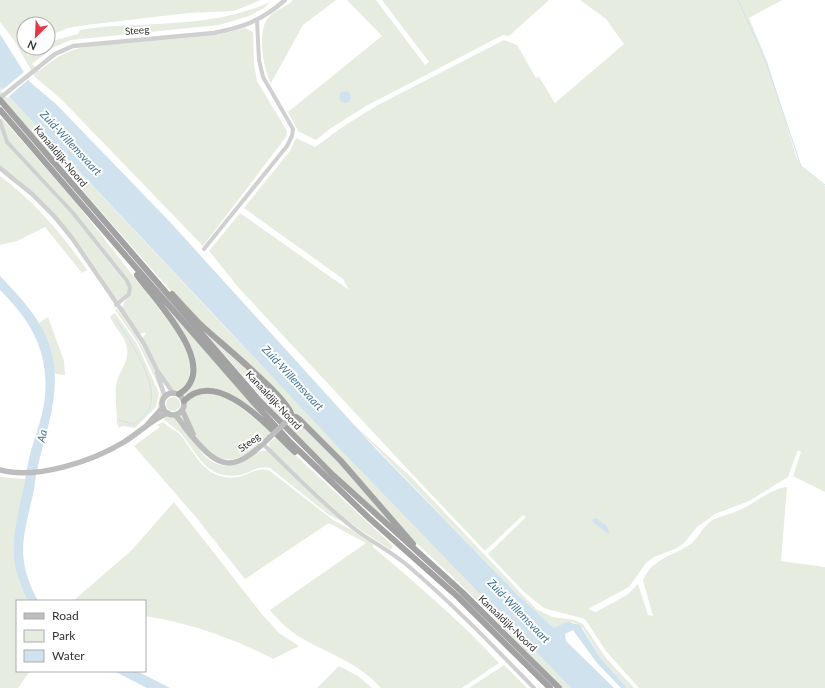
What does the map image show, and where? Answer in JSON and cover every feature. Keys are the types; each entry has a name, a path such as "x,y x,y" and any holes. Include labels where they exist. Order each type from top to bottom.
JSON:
{"highway":[{"name":"Kanaaldijk-Noord","path":"0,99 248,388 303,445 490,618 559,688"},
{"name":"Kanaaldijk-Noord","path":"0,110 254,404 317,469 458,597 550,688"},
{"path":"131,262 137,275 185,340 192,354 193,364 190,379 186,388 176,394"},
{"path":"148,272 165,287 199,323 263,381 292,412 290,418 300,420 341,461 427,560"},
{"path":"184,401 192,394 204,391 216,391 228,395 263,423 306,462 317,469"}],"main road":[{"path":"0,470 14,473 39,471 71,466 98,456 125,441 145,427 182,410 184,401 176,394 165,397 163,407 145,427"},
{"path":"163,407 172,414"},
{"name":"Steeg","path":"182,410 194,438"},
{"name":"Steeg","path":"172,414 208,455 225,463 246,458 290,418"}],"street":[{"name":"Steeg","path":"0,99 55,54 73,46 214,33 244,26 257,21 270,13 285,0"},
{"path":"204,249 287,146 292,136 291,125 263,77 259,60 257,21"},
{"path":"0,121 7,142 73,213 127,281 130,287 129,294 116,305"},
{"path":"0,168 32,194 54,216 83,253 116,305 144,344 157,370 165,397"},
{"path":"157,370 176,394"},
{"path":"263,444 344,520 387,549 408,566 495,648 534,688"}],"green space":[{"path":"0,0 261,0 234,11 189,13 86,25 68,28 56,33 56,16 16,16 16,44 0,22"},
{"path":"293,0 336,0 303,25 271,83 268,77 262,50 265,24 271,15"},
{"path":"347,0 376,0 425,65 429,62 382,0 549,0 509,36 503,35 366,106 331,128 316,140 298,131 288,112 382,36"},
{"path":"580,0 782,0 749,18 768,64 796,156 801,166 825,186 825,492 793,476 801,452 798,450 788,477 749,501 715,514 697,527 684,543 677,548 654,557 646,563 629,587 588,609 596,612 627,595 638,584 648,615 653,616 643,580 652,566 691,544 711,521 743,508 780,488 787,487 781,561 825,567 825,688 639,688 606,651 585,619 544,608 524,592 488,554 526,517 523,515 485,551 238,287 209,251 240,213 349,290 343,279 244,208 290,151 296,138 315,147 344,126 376,106 504,40 517,45 536,78 539,77 555,103 624,44 606,19"},
{"path":"270,2 264,8 249,16 219,25 71,40 56,46 56,40 78,34 80,30 100,27 165,24 209,19 250,10"},
{"path":"245,28 253,32 254,64 257,81 287,131 286,137 203,246 61,99 35,77 23,56 42,56 32,64 39,71 60,56 84,47 218,35"},
{"path":"0,87 222,324 571,688 563,688 455,579 413,540 295,415 292,409 186,308 9,107 0,95"},
{"path":"0,116 77,204 181,337 191,364 188,381 179,391 173,390 156,364 142,338 146,334 145,332 140,334 122,309 132,288 60,196 9,142"},
{"path":"0,125 5,142 73,216 128,286 128,292 118,301 81,247 19,181 0,166"},
{"path":"0,176 37,208 68,244 87,270 82,273 45,227 17,241 0,245"},
{"path":"152,291 278,434 233,397 194,391 184,397 182,395 187,390 194,361"},
{"path":"117,309 149,359 156,374 161,391 138,343 115,310"},
{"path":"115,313 137,344 159,393 156,407 135,428 123,426 119,428 117,423 116,386 127,358 127,348 124,339 110,316"},
{"path":"48,317 64,361 65,375 55,374 50,348 39,323"},
{"path":"191,317 243,364 287,409 289,415 283,421"},
{"path":"161,391 162,401 157,409"},
{"path":"205,392 228,397 271,432 254,448 240,457 226,459 217,457 197,439 184,414 186,403 196,394"},
{"path":"173,397 178,399 180,404 178,409 173,411 168,409 166,404 168,399"},
{"path":"167,416 175,419 181,424 203,453 217,464 226,466 234,465 258,452 268,451 347,524 329,515 270,468 258,468 244,474 229,476 212,470 200,459 181,434 163,417"},
{"path":"293,420 296,420 340,462 402,534 354,491 288,426"},
{"path":"163,422 180,435 198,460 210,472 227,477 238,477 254,471 270,471 333,520 373,541 373,547 454,618 499,663 462,688 381,688 364,672 355,666 295,634 270,610 366,543 329,523 245,579 195,516 134,446 160,427 157,425"},
{"path":"353,424 411,477 536,609 552,617 575,620 583,624 606,658 634,688 627,688 599,656 583,628 573,622 554,628 519,596"},
{"path":"276,437 393,546 391,550 347,521 270,449 269,443"},
{"path":"0,477 25,479 16,568 19,582 28,600 16,600 16,672 29,672 18,688 0,688"},
{"path":"174,502 261,613 279,633 299,646 273,659 242,644 211,632 146,616 146,600 74,600 132,550"},
{"path":"504,665 527,688 469,688"},
{"path":"339,666 358,676 372,688 317,688"}],"water":[{"name":"Zuid-Willemsvaart","path":"0,34 30,82 56,104 170,222 376,449 519,596 554,628 567,622 580,625 599,656 627,688 621,688 597,663 573,630 565,634 566,641 614,688 571,688 342,451 0,87"},
{"path":"347,91 350,92 350,102 343,103 340,102 339,95 340,92"},
{"name":"Aa","path":"0,276 17,294 40,324 50,347 55,373 55,386 51,413 37,469 23,546 26,571 38,600 28,600 21,587 14,561 14,536 28,464 44,404 45,370 37,341 30,328 12,302 0,290"},
{"path":"596,518 607,526 609,532 608,534 593,522 592,520"},
{"path":"116,672 139,672 170,688 147,688"}],"pier":[{"path":"24,72 29,79 7,98 1,91"}],"waterway":[{"path":"738,0 766,62 801,166 825,185"},
{"path":"116,320 135,349 147,374 152,397 147,411 134,424 119,420"}]}
